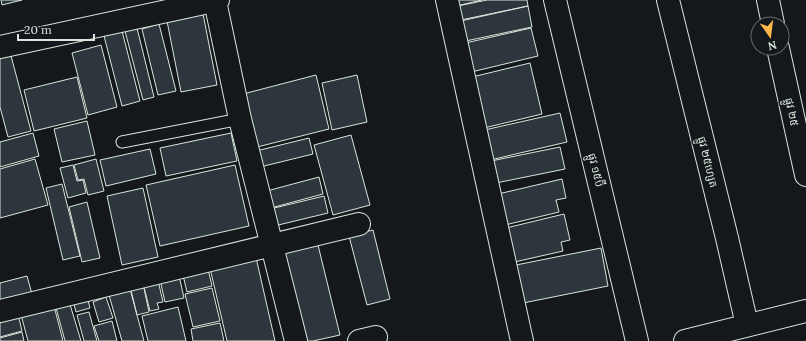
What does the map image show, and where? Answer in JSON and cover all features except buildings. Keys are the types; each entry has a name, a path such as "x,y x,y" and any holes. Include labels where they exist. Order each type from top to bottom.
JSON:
{"street":[{"path":"0,47 217,0 240,119 296,341"},
{"path":"448,0 522,341"},
{"name":"ផ្លូវ ១៥ប៊ី","path":"555,0 637,341"},
{"name":"ផ្លូវ ២៥ហ្សេត","path":"668,0 747,325"},
{"path":"768,0 771,16"},
{"name":"ផ្លូវ ២៥","path":"780,56 806,176"},
{"path":"0,311 359,224"},
{"path":"685,341 806,311"}],"lane":[{"path":"122,142 240,119"}]}
